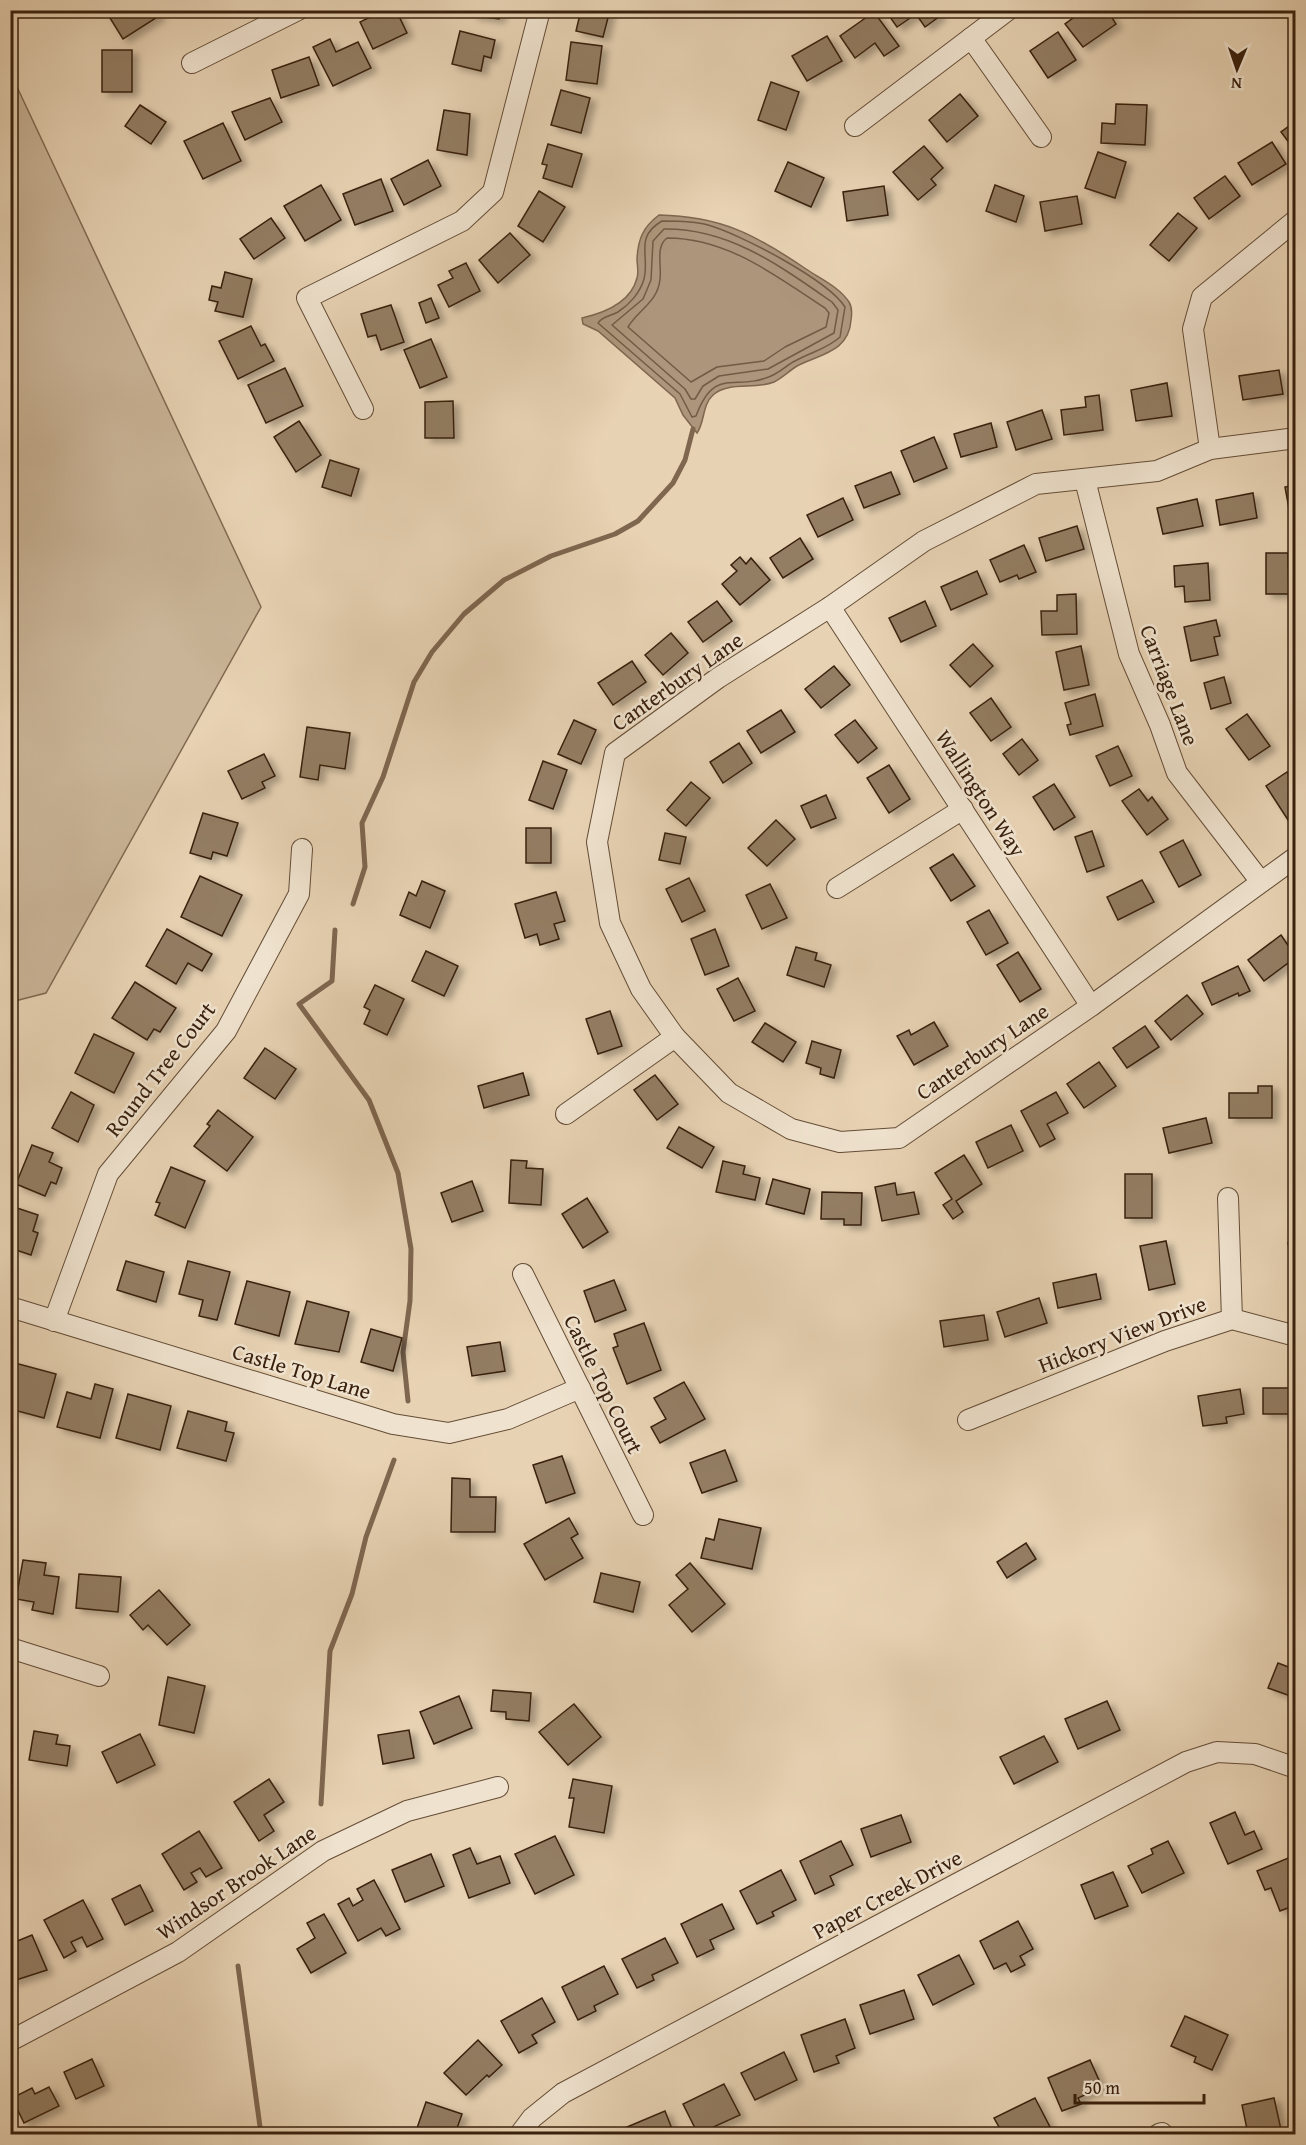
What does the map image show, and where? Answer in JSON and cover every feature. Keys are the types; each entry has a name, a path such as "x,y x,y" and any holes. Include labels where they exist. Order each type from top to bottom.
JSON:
{"street":[{"path":"192,63 297,10"},
{"path":"363,409 307,298 462,221 493,192 540,10"},
{"path":"855,126 1008,10"},
{"path":"971,38 1041,137"},
{"path":"1210,449 1193,328 1202,297 1296,220"},
{"name":"Canterbury Lane","path":"1296,438 1210,449 1156,471 1036,484 924,541 830,607 718,678 615,753 597,842 610,922 641,989 675,1037 729,1093 791,1129 840,1142 898,1138 1091,1006 1296,857"},
{"name":"Carriage Lane","path":"1085,480 1129,654 1160,725 1177,773 1261,882"},
{"name":"Wallington Way","path":"830,607 1091,1006"},
{"path":"837,888 963,809"},
{"name":"Round Tree Court","path":"54,1321 108,1174 226,1031 299,894 302,849"},
{"path":"566,1114 675,1037"},
{"path":"1228,1198 1232,1319"},
{"name":"Castle Top Court","path":"523,1274 643,1515"},
{"name":"Castle Top Lane","path":"10,1307 393,1424 449,1433 508,1419 580,1388"},
{"name":"Hickory View Drive","path":"968,1420 1165,1341 1232,1319 1296,1336"},
{"path":"10,1648 99,1676"},
{"name":"Paper Creek Drive","path":"520,2134 532,2118 563,2094 1186,1762 1217,1752 1255,1754 1288,1763 1296,1768"},
{"name":"Windsor Brook Lane","path":"10,2041 178,1952 323,1851 407,1811 498,1787"}],"shaded area":[{"path":"10,72 261,607 46,993 11,1002"}],"water":[{"path":"659,215 701,219 737,230 771,246 829,284 845,297 851,306 849,331 845,339 832,350 797,366 774,382 726,388 719,391 709,399 697,433 683,415 675,398 598,331 583,324 582,318 616,305 629,294 638,276 637,259 640,239 645,229"}],"building":[{"path":"105,10 156,10 159,16 123,39"},
{"path":"384,10 396,10 407,33 373,49 360,22"},
{"path":"473,10 501,10 499,19 472,15"},
{"path":"581,10 610,10 603,37 576,31"},
{"path":"885,10 936,10 940,16 925,27 916,14 897,27"},
{"path":"1084,10 1107,10 1116,24 1083,47 1065,24"},
{"path":"874,12 899,46 884,56 875,43 855,58 840,36"},
{"path":"460,31 495,40 491,58 484,56 481,71 452,64"},
{"path":"1058,32 1076,60 1048,78 1030,51"},
{"path":"827,36 842,61 807,81 792,56"},
{"path":"330,39 336,52 358,42 371,68 333,86 313,47"},
{"path":"571,42 602,46 597,84 566,80"},
{"path":"102,50 132,50 132,92 102,92"},
{"path":"309,57 319,85 281,98 272,70"},
{"path":"771,82 799,92 786,130 758,120"},
{"path":"561,90 590,98 581,133 551,125"},
{"path":"960,94 978,116 947,142 929,120"},
{"path":"270,98 282,122 245,140 232,112"},
{"path":"1116,104 1147,105 1145,145 1101,143 1102,123 1115,124"},
{"path":"140,105 166,122 151,144 125,126"},
{"path":"444,110 470,114 467,155 437,150"},
{"path":"1296,121 1296,152 1281,132"},
{"path":"223,123 241,161 203,179 184,141"},
{"path":"1272,142 1286,164 1252,185 1238,163"},
{"path":"548,144 582,154 572,187 543,178 547,165 542,164"},
{"path":"924,146 943,168 931,179 936,185 918,200 893,172"},
{"path":"1098,152 1126,162 1115,198 1085,188"},
{"path":"428,160 441,186 404,205 391,179"},
{"path":"788,162 824,178 811,207 775,191"},
{"path":"1225,176 1240,196 1209,219 1194,198"},
{"path":"381,179 393,211 355,225 343,194"},
{"path":"321,185 341,220 305,241 284,206"},
{"path":"995,185 1024,196 1016,222 986,211"},
{"path":"884,186 888,215 847,221 843,192"},
{"path":"539,191 565,207 543,242 518,226"},
{"path":"1077,196 1082,224 1045,231 1040,202"},
{"path":"1178,213 1197,228 1169,261 1150,245"},
{"path":"271,218 285,238 254,259 240,239"},
{"path":"510,233 530,255 498,283 479,260"},
{"path":"466,263 480,291 449,307 438,285 453,278 449,271"},
{"path":"225,272 252,279 243,317 215,311 218,302 209,300 212,286 221,288"},
{"path":"431,298 439,318 426,323 419,303"},
{"path":"391,305 404,342 381,350 376,335 368,337 361,314"},
{"path":"251,326 261,346 265,344 274,361 238,379 219,341"},
{"path":"431,339 447,377 420,388 404,350"},
{"path":"285,368 303,406 266,423 248,385"},
{"path":"1279,370 1283,394 1243,400 1239,376"},
{"path":"1167,383 1172,416 1136,421 1131,390"},
{"path":"1099,395 1103,430 1064,435 1061,410 1086,407 1085,397"},
{"path":"453,401 454,438 425,438 425,402"},
{"path":"1042,410 1052,439 1016,450 1007,422"},
{"path":"299,421 321,455 296,472 274,437"},
{"path":"991,423 997,447 961,457 954,434"},
{"path":"934,437 947,468 914,482 901,451"},
{"path":"330,460 359,469 351,496 322,487"},
{"path":"891,472 900,494 864,508 855,486"},
{"path":"1296,485 1296,513 1290,514 1285,487"},
{"path":"1253,493 1257,518 1220,525 1216,500"},
{"path":"843,498 853,520 818,537 807,515"},
{"path":"1197,499 1203,526 1163,534 1157,508"},
{"path":"1077,526 1084,549 1046,561 1039,538"},
{"path":"800,538 813,559 783,578 770,558"},
{"path":"1024,545 1036,572 1019,579 1017,575 1000,582 990,560"},
{"path":"1266,553 1288,553 1289,594 1266,594"},
{"path":"740,557 746,564 751,558 770,580 740,605 722,584 737,571 731,565"},
{"path":"1208,563 1210,600 1185,602 1184,586 1175,587 1174,566"},
{"path":"977,571 987,594 951,610 941,587"},
{"path":"1076,594 1077,634 1042,635 1041,611 1057,611 1057,595"},
{"path":"717,601 732,621 703,642 688,622"},
{"path":"925,601 936,626 901,642 889,618"},
{"path":"1216,620 1220,636 1214,637 1218,655 1191,661 1184,627"},
{"path":"671,633 688,653 663,675 645,655"},
{"path":"973,644 993,666 970,687 950,665"},
{"path":"1081,646 1089,685 1064,690 1056,652"},
{"path":"632,661 646,682 613,705 598,683"},
{"path":"834,666 850,685 821,708 805,689"},
{"path":"1224,677 1231,703 1211,709 1204,683"},
{"path":"1095,694 1103,726 1070,735 1067,725 1071,724 1065,703"},
{"path":"991,698 1011,727 991,741 970,713"},
{"path":"781,710 795,732 761,753 747,731"},
{"path":"1247,714 1270,746 1249,760 1226,729"},
{"path":"574,720 596,730 581,764 558,754"},
{"path":"855,720 877,748 858,763 835,735"},
{"path":"307,727 350,733 345,769 320,765 318,780 300,777"},
{"path":"1022,739 1038,760 1019,775 1003,754"},
{"path":"739,743 752,763 723,783 710,762"},
{"path":"1118,746 1132,776 1110,786 1096,756"},
{"path":"264,754 275,776 262,782 265,788 242,799 228,771"},
{"path":"543,761 567,770 553,809 529,800"},
{"path":"889,765 910,799 889,813 867,778"},
{"path":"1287,772 1296,785 1296,815 1288,820 1266,786"},
{"path":"691,782 710,798 686,826 667,810"},
{"path":"1054,784 1075,817 1054,830 1033,797"},
{"path":"1139,789 1148,801 1152,797 1168,819 1147,835 1122,801"},
{"path":"826,795 836,818 811,828 801,806"},
{"path":"203,813 238,823 227,856 213,852 211,859 190,853"},
{"path":"776,820 795,839 767,866 748,848"},
{"path":"526,828 551,828 551,863 526,863"},
{"path":"1092,831 1104,866 1087,872 1075,837"},
{"path":"665,833 686,837 680,864 659,860"},
{"path":"1183,840 1201,875 1179,887 1160,852"},
{"path":"953,854 975,886 951,901 930,868"},
{"path":"200,876 242,895 222,936 181,917"},
{"path":"689,878 705,911 682,922 666,889"},
{"path":"1142,880 1154,902 1118,920 1107,897"},
{"path":"422,881 445,891 430,928 400,915 409,892 416,896"},
{"path":"770,884 787,918 762,929 746,895"},
{"path":"556,892 565,921 554,924 559,939 540,945 537,934 525,938 515,904"},
{"path":"989,910 1008,943 986,955 967,922"},
{"path":"167,929 212,954 202,971 188,963 176,984 146,966"},
{"path":"715,929 729,966 705,975 691,939"},
{"path":"1281,935 1296,957 1264,981 1248,960"},
{"path":"796,947 817,953 815,960 831,965 824,987 787,975"},
{"path":"426,951 458,966 444,996 412,981"},
{"path":"1018,952 1041,989 1020,1002 997,965"},
{"path":"1238,966 1250,991 1239,996 1238,993 1212,1005 1202,983"},
{"path":"738,978 755,1011 734,1021 717,989"},
{"path":"135,982 176,1008 160,1032 154,1029 147,1040 112,1018"},
{"path":"375,985 404,999 387,1035 364,1024 370,1010 364,1007"},
{"path":"1187,995 1203,1014 1171,1040 1155,1021"},
{"path":"610,1011 622,1046 598,1054 586,1019"},
{"path":"934,1022 948,1046 914,1065 897,1036 909,1030 911,1035"},
{"path":"765,1023 796,1042 783,1062 752,1042"},
{"path":"1145,1026 1159,1047 1127,1068 1113,1048"},
{"path":"94,1034 134,1053 114,1093 75,1073"},
{"path":"812,1041 841,1050 834,1078 820,1074 821,1068 806,1063"},
{"path":"265,1048 296,1069 275,1099 244,1078"},
{"path":"1099,1062 1116,1086 1084,1108 1067,1084"},
{"path":"523,1073 529,1095 484,1108 478,1086"},
{"path":"655,1075 678,1104 657,1120 634,1090"},
{"path":"1258,1086 1272,1086 1272,1118 1229,1118 1229,1093 1258,1093"},
{"path":"71,1092 94,1105 78,1142 52,1128"},
{"path":"1056,1092 1068,1113 1047,1124 1055,1139 1040,1147 1021,1111"},
{"path":"218,1110 253,1137 227,1171 194,1146 210,1126 207,1124"},
{"path":"1206,1118 1212,1143 1169,1153 1163,1128"},
{"path":"1011,1125 1023,1151 988,1168 976,1142"},
{"path":"679,1127 714,1147 702,1168 667,1148"},
{"path":"32,1145 53,1153 49,1162 62,1168 56,1184 51,1182 45,1196 16,1184"},
{"path":"964,1155 982,1184 956,1201 963,1212 953,1219 943,1205 952,1199 935,1173"},
{"path":"511,1160 527,1161 526,1168 543,1169 541,1205 509,1203"},
{"path":"723,1161 745,1166 743,1174 760,1178 755,1200 716,1192"},
{"path":"171,1167 205,1181 185,1228 155,1215 160,1203 156,1202"},
{"path":"1125,1174 1152,1174 1152,1218 1125,1218"},
{"path":"773,1179 810,1189 804,1214 766,1204"},
{"path":"472,1181 483,1211 452,1222 441,1193"},
{"path":"895,1183 897,1195 914,1192 919,1214 882,1221 875,1187"},
{"path":"822,1192 862,1193 861,1225 844,1225 844,1219 821,1219"},
{"path":"587,1198 608,1232 583,1248 562,1214"},
{"path":"14,1207 38,1215 33,1231 38,1233 31,1255 10,1248 10,1219"},
{"path":"1166,1241 1175,1284 1149,1290 1140,1246"},
{"path":"1296,1242 1296,1270 1294,1270 1288,1243"},
{"path":"126,1261 164,1272 156,1302 117,1290"},
{"path":"188,1261 230,1272 217,1320 199,1316 203,1300 179,1294"},
{"path":"1096,1274 1101,1299 1058,1308 1053,1283"},
{"path":"614,1280 626,1310 595,1322 584,1291"},
{"path":"247,1281 290,1292 279,1336 235,1324"},
{"path":"1039,1298 1047,1323 1005,1337 997,1312"},
{"path":"307,1301 349,1312 339,1352 295,1344"},
{"path":"984,1315 988,1340 944,1347 940,1321"},
{"path":"644,1323 661,1370 627,1384 613,1348 618,1346 614,1334"},
{"path":"371,1329 402,1338 393,1371 361,1362"},
{"path":"500,1342 505,1371 472,1376 467,1347"},
{"path":"15,1363 56,1374 44,1418 10,1409 10,1378"},
{"path":"684,1382 705,1419 660,1443 651,1427 666,1419 654,1398"},
{"path":"95,1384 113,1389 100,1438 57,1427 67,1392 91,1399"},
{"path":"1263,1388 1296,1388 1296,1414 1263,1414"},
{"path":"1240,1389 1244,1414 1226,1417 1227,1423 1203,1426 1198,1396"},
{"path":"128,1394 171,1406 160,1450 116,1438"},
{"path":"188,1411 227,1422 225,1431 234,1433 226,1461 177,1448"},
{"path":"725,1450 737,1481 702,1493 690,1463"},
{"path":"562,1456 575,1493 546,1503 533,1465"},
{"path":"452,1478 470,1479 470,1497 496,1497 495,1532 451,1532"},
{"path":"569,1518 578,1534 571,1538 583,1558 545,1580 524,1544"},
{"path":"719,1519 761,1528 752,1569 701,1558 706,1538 714,1540"},
{"path":"1026,1543 1036,1559 1007,1578 997,1562"},
{"path":"23,1560 46,1563 44,1575 59,1577 53,1614 32,1610 34,1602 16,1599"},
{"path":"690,1563 725,1604 692,1632 669,1605 688,1589 676,1575"},
{"path":"601,1573 640,1582 633,1612 594,1602"},
{"path":"79,1574 121,1577 118,1612 76,1608"},
{"path":"159,1590 190,1625 167,1645 148,1625 143,1630 130,1615"},
{"path":"1296,1660 1296,1698 1268,1688 1278,1663 1291,1668"},
{"path":"168,1677 205,1686 194,1733 159,1725"},
{"path":"493,1690 531,1693 529,1721 506,1719 506,1712 491,1711"},
{"path":"459,1696 472,1728 434,1744 420,1712"},
{"path":"1107,1701 1120,1730 1078,1749 1065,1719"},
{"path":"574,1704 601,1737 568,1765 539,1732"},
{"path":"409,1730 414,1758 383,1764 378,1735"},
{"path":"34,1731 58,1735 56,1744 70,1746 67,1766 29,1760"},
{"path":"140,1734 155,1765 117,1783 102,1752"},
{"path":"1044,1736 1058,1762 1014,1784 1000,1757"},
{"path":"269,1779 284,1802 264,1815 274,1831 259,1841 234,1802"},
{"path":"573,1779 612,1786 604,1833 569,1827 574,1798 569,1798"},
{"path":"1235,1812 1245,1835 1254,1831 1262,1849 1228,1864 1210,1823"},
{"path":"901,1815 911,1842 871,1857 861,1829"},
{"path":"199,1831 222,1868 206,1877 200,1868 191,1873 197,1882 184,1890 162,1854"},
{"path":"555,1836 574,1875 535,1894 515,1854"},
{"path":"841,1841 853,1865 830,1876 834,1885 815,1894 800,1861"},
{"path":"1168,1841 1184,1873 1142,1893 1128,1866 1153,1854 1151,1849"},
{"path":"470,1848 477,1864 500,1856 510,1883 469,1898 453,1855"},
{"path":"431,1854 444,1886 405,1902 392,1870"},
{"path":"1293,1856 1296,1905 1280,1911 1271,1888 1265,1890 1257,1871"},
{"path":"781,1870 796,1900 772,1912 774,1916 757,1924 740,1891"},
{"path":"1113,1872 1128,1906 1095,1919 1081,1885"},
{"path":"374,1880 400,1929 386,1936 381,1928 358,1941 338,1904 349,1898 353,1906 363,1900 357,1889"},
{"path":"140,1885 153,1911 125,1925 112,1899"},
{"path":"83,1900 103,1939 87,1947 82,1937 71,1942 76,1951 64,1958 44,1920"},
{"path":"722,1904 734,1929 710,1940 714,1949 697,1957 681,1924"},
{"path":"324,1914 346,1953 311,1973 297,1949 315,1938 307,1923"},
{"path":"1018,1921 1033,1949 1020,1956 1025,1965 1011,1972 1006,1963 994,1969 980,1941"},
{"path":"32,1935 47,1970 10,1982 10,1944"},
{"path":"665,1938 678,1963 652,1975 654,1980 637,1988 622,1959"},
{"path":"959,1955 974,1984 933,2005 918,1975"},
{"path":"604,1966 618,1994 594,2006 596,2011 578,2020 562,1987"},
{"path":"904,1990 914,2019 870,2034 860,2005"},
{"path":"542,1998 555,2022 532,2035 537,2043 519,2053 501,2021"},
{"path":"1185,2016 1228,2035 1212,2070 1194,2062 1196,2057 1171,2046"},
{"path":"845,2019 855,2048 836,2056 839,2063 814,2072 801,2035"},
{"path":"478,2040 502,2065 489,2077 487,2075 466,2095 444,2073"},
{"path":"784,2052 797,2080 755,2100 741,2073"},
{"path":"92,2059 104,2086 76,2099 64,2072"},
{"path":"1090,2060 1102,2087 1078,2098 1081,2104 1062,2111 1048,2078"},
{"path":"724,2084 740,2115 698,2134 683,2104"},
{"path":"49,2087 59,2106 24,2123 12,2098 32,2088 35,2094"},
{"path":"1035,2098 1050,2127 1035,2134 1003,2134 994,2118"},
{"path":"1274,2098 1282,2134 1248,2134 1242,2105"},
{"path":"426,2102 462,2114 455,2134 445,2130 444,2134 415,2134"},
{"path":"665,2111 674,2134 622,2134 620,2130"}],"waterway":[{"path":"353,904 365,867 362,823 383,777 414,682 432,652 464,614 504,580 551,556 615,534 638,521 673,483 685,460 693,429"},
{"path":"335,930 332,981 299,1004 369,1100 398,1173 411,1249 410,1301 403,1352 408,1401"},
{"path":"321,1804 330,1651 352,1594 366,1537 394,1460"},
{"path":"238,1966 261,2134"}]}
